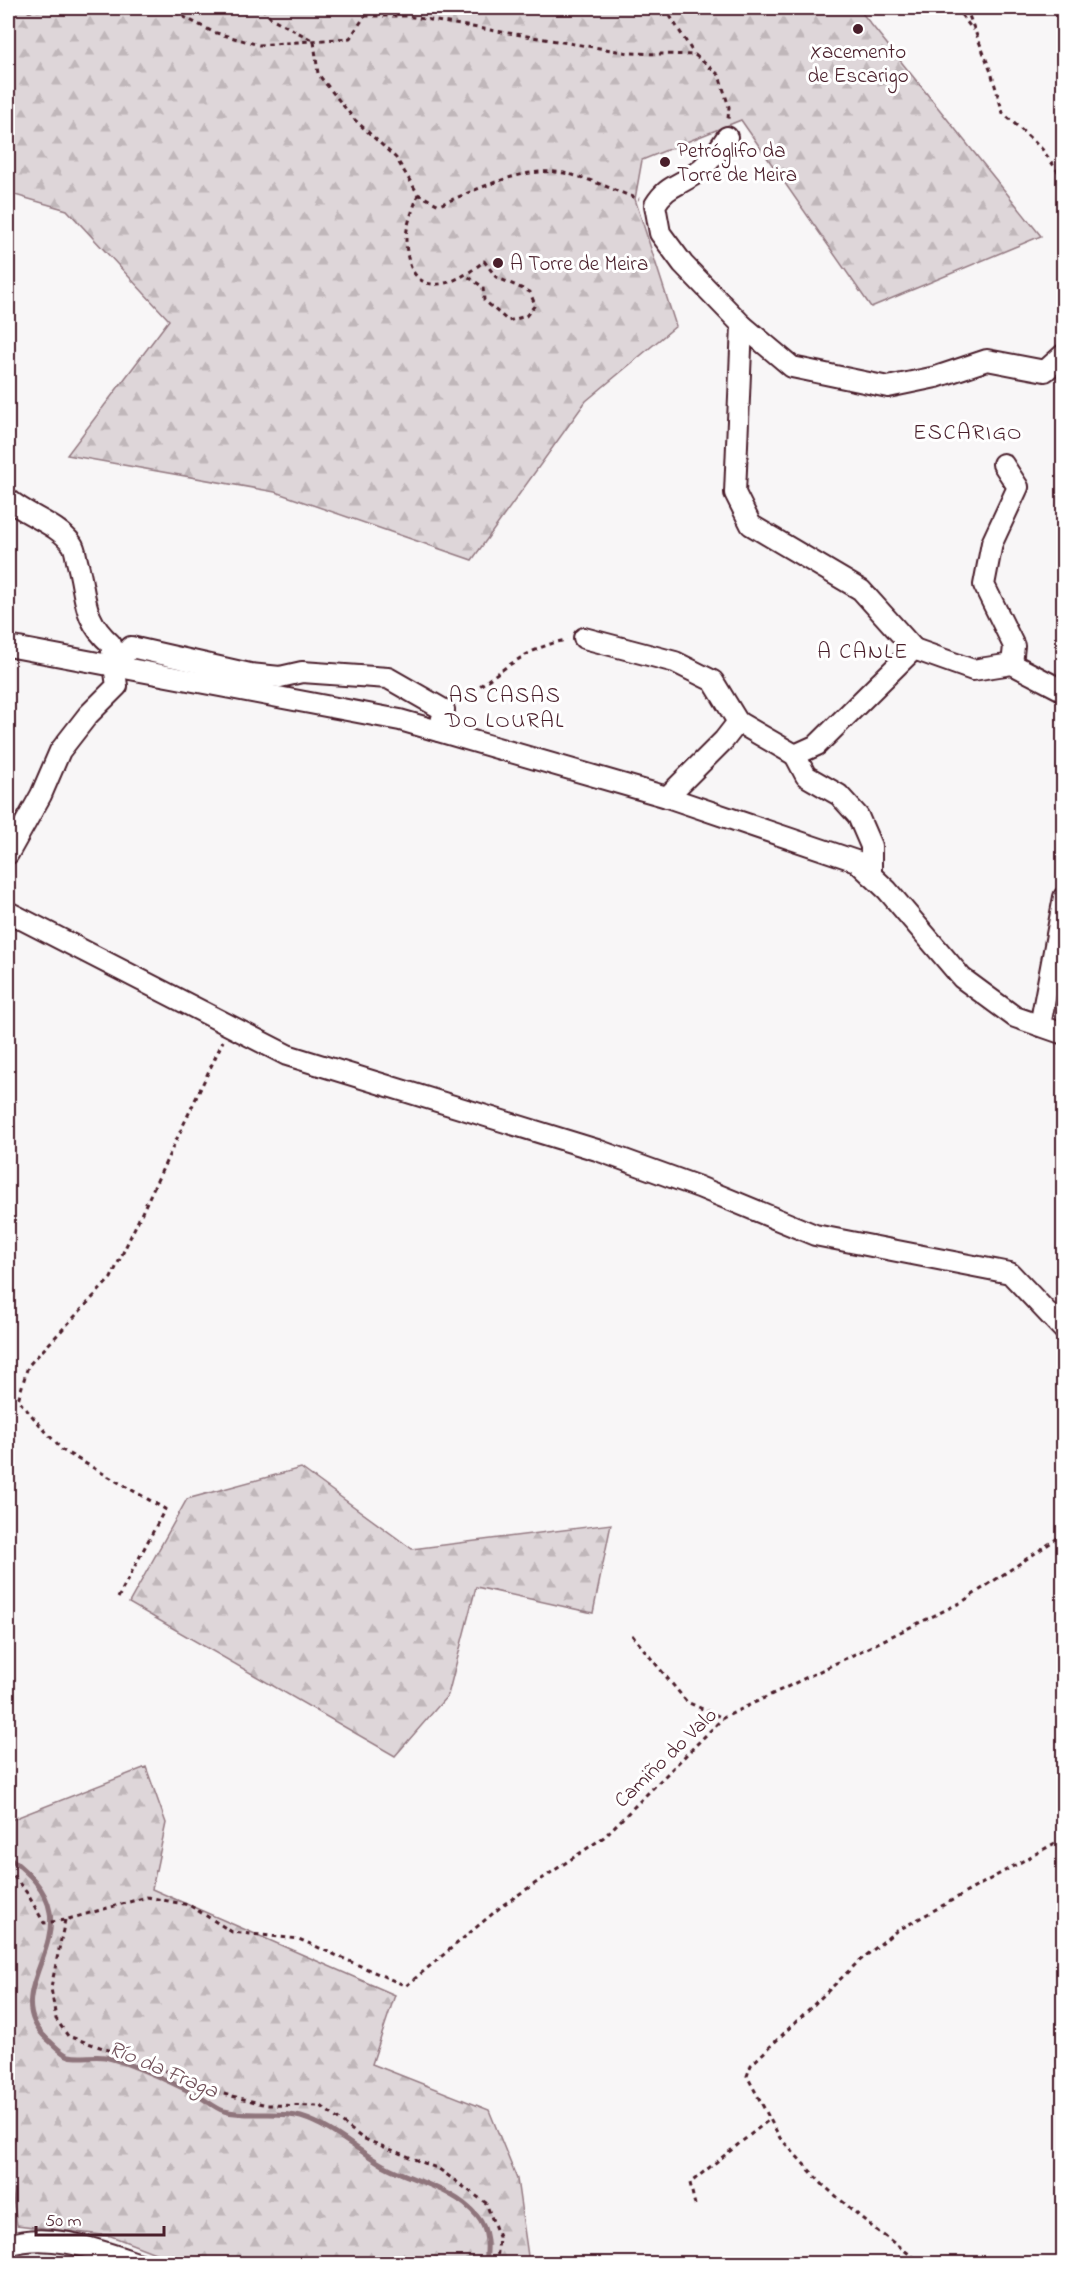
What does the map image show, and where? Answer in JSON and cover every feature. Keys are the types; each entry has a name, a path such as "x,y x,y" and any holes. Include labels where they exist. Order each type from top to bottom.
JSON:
{"street":[{"path":"727,137 712,160 691,176 664,190 655,205 660,233 683,264 742,325 792,368 888,387 936,377 987,360 1045,371 1064,354"},
{"path":"742,325 735,493 751,525 861,590 914,649 973,670 1012,664 1064,691"},
{"path":"1003,464 1018,488 992,543 984,585 1014,646 1012,664"},
{"path":"8,499 48,524 72,544 81,573 85,608 97,632 111,644 117,686 88,715 60,751 41,795 8,854"},
{"path":"584,638 675,662 713,681 738,722 795,756 806,776 839,795 858,816 871,846 871,875"},
{"path":"8,646 400,720 667,798 856,861 962,978 1015,1017 1064,1034"},
{"path":"114,666 131,647 250,674 280,677 302,672 388,678 444,710 439,731"},
{"path":"795,756 817,745 914,649"},
{"path":"667,798 724,740 738,722"},
{"path":"1040,1026 1064,897"},
{"path":"8,912 286,1055 597,1150 699,1187 815,1235 1010,1273 1064,1330"},
{"path":"8,2245 27,2239 86,2246 140,2264"}],"path":[{"path":"19,8 29,11 56,8"},
{"path":"167,8 213,32 259,45 350,38 365,16"},
{"path":"262,8 271,18 314,40"},
{"path":"362,8 365,16"},
{"path":"664,8 695,55 719,75 729,107 727,137"},
{"path":"956,8 976,34"},
{"path":"966,8 992,72 1003,113 1042,148 1064,180"},
{"path":"365,16 416,17 629,53 695,55"},
{"path":"314,40 318,74 354,119 396,158 418,194 439,205 509,178 542,171 581,178 655,205"},
{"path":"418,194 406,237 408,261 417,275 427,283 440,286 466,276 484,261 496,277 530,292 536,305 526,316 508,321 484,300 483,287 466,276"},
{"path":"444,710 518,661 556,642 584,638"},
{"path":"118,1598 165,1509 62,1449 18,1400 28,1366 111,1278 230,1025"},
{"name":"Camiño do Valo","path":"65,1920 147,1897 189,1905 232,1932 299,1940 406,1986 503,1905 604,1838 723,1718 962,1602 1064,1534"},
{"path":"632,1635 687,1702 723,1718"},
{"path":"923,2264 876,2230 823,2185 780,2138 747,2076 751,2064 786,2029 895,1932 1064,1838"},
{"path":"8,1869 27,1893 44,1923 65,1920 51,1988 56,2019 68,2036 152,2065 220,2093 267,2105 321,2106 362,2138 439,2169 486,2203 499,2237 497,2264"},
{"path":"695,2205 690,2183 770,2119"}],"green space":[{"path":"8,8 858,8 1041,236 871,307 741,120 642,160 635,199 676,326 586,401 472,560 275,492 67,455 169,320 67,210 8,193"},
{"path":"301,1468 412,1549 611,1524 593,1613 476,1587 448,1695 395,1756 129,1603 187,1499"},
{"path":"146,1767 166,1823 152,1889 395,1995 372,2064 489,2110 517,2179 529,2263 181,2263 111,2236 17,2225 8,2165 8,1821"}],"waterway":[{"name":"Río da Fraga","path":"8,1856 40,1887 48,1903 50,1929 47,1946 31,1994 31,2009 35,2024 60,2051 69,2056 105,2057 127,2064 187,2090 224,2111 243,2114 292,2115 323,2126 383,2165 445,2192 468,2206 481,2221 486,2233 486,2264"}],"place":[{"name":"Xacemento de Escarigo","path":"858,29"},
{"name":"Petróglifo da Torre de Meira","path":"665,162"},
{"name":"A Torre de Meira","path":"498,263"}],"district":[{"name":"ESCARIGO","path":"968,431"},
{"name":"A CANLE","path":"863,650"},
{"name":"AS CASAS DO LOURAL","path":"505,706"}]}
